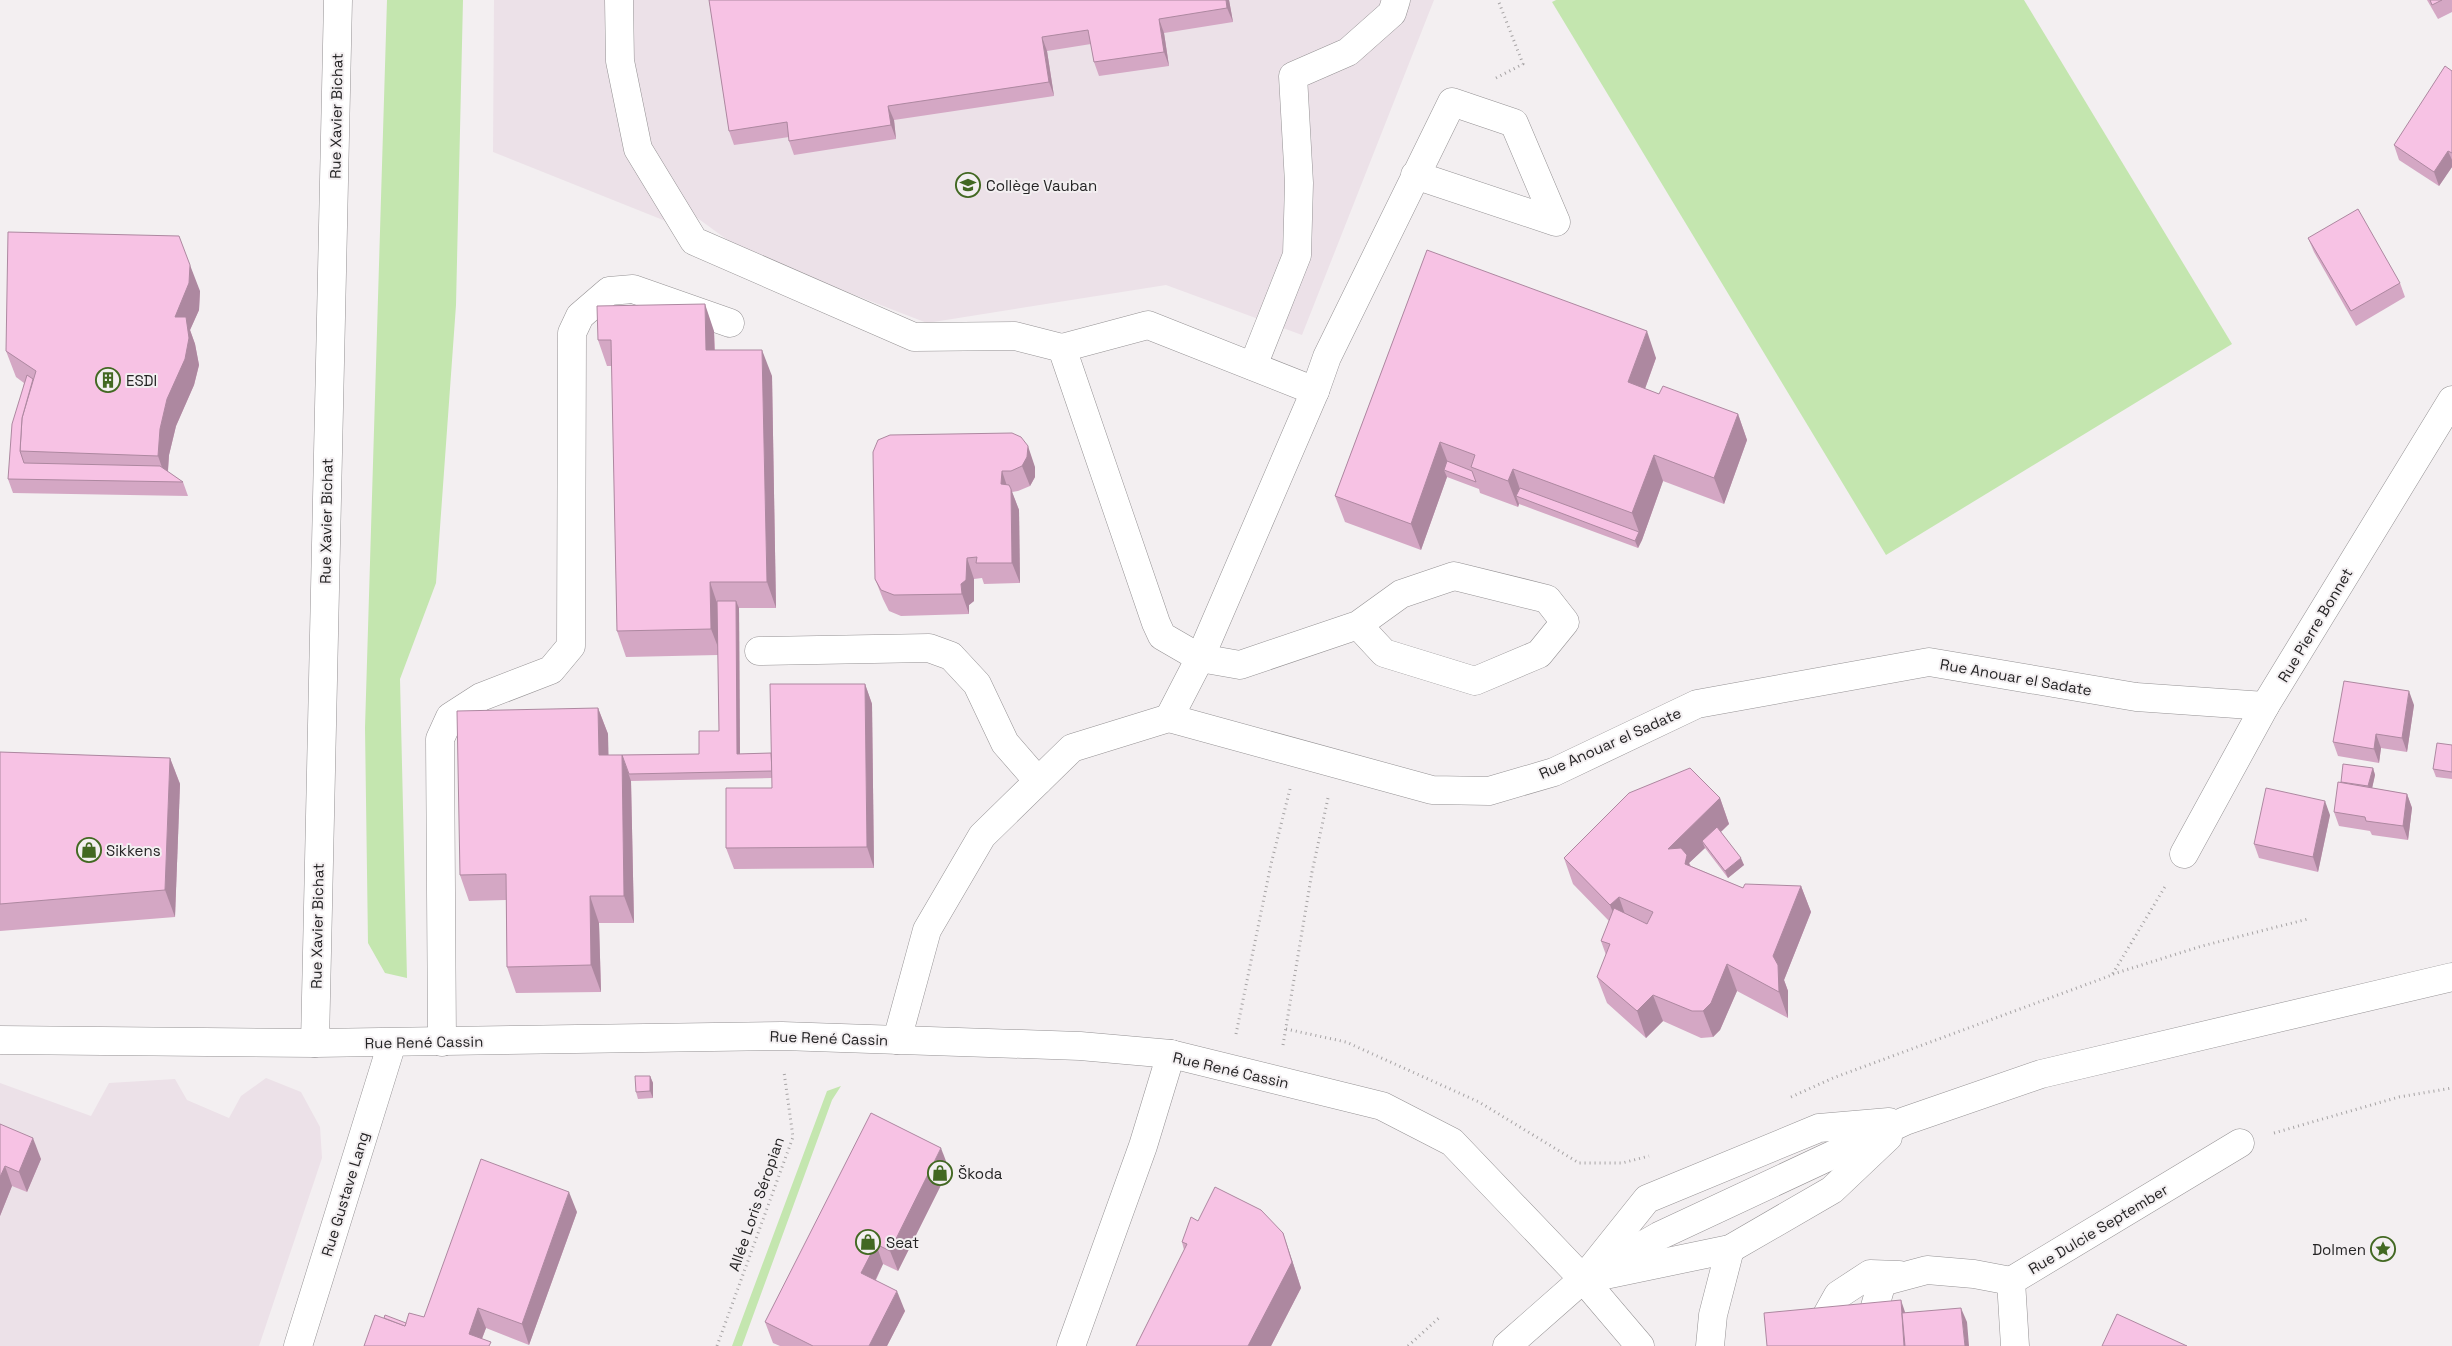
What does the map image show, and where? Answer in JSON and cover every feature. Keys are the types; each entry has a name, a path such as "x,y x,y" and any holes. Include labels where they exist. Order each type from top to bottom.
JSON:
{"main road":[{"name":"Rue Xavier Bichat","path":"315,1043 338,0"},
{"path":"619,0 620,60 638,149 694,241 914,337 1015,336 1062,348 1148,325 1315,391"},
{"path":"1253,366 1297,255 1299,183 1293,76 1348,52 1392,13 1396,0"},
{"path":"897,1040 926,930 982,836 1072,748 1169,718 1200,658 1315,391 1327,357 1414,175 1452,102 1514,123 1556,222 1414,175"},
{"path":"442,1042 440,740 450,717 481,697 551,670 571,646 572,333 580,316 609,291 632,289 730,323"},
{"path":"1062,348 1156,623 1162,636 1200,658 1240,665 1358,626 1401,594 1454,576 1547,599 1564,622 1539,654 1475,682 1384,653 1358,626"},
{"name":"Rue Pierre Bonnet","path":"2184,854 2265,706 2452,400"},
{"path":"759,651 929,648 951,656 977,684 1005,743 1038,781"},
{"name":"Rue Anouar el Sadate","path":"1169,718 1432,790 1489,791 1554,772 1697,704 1929,662 2136,697 2265,706"},
{"path":"1584,1279 1658,1236 1905,1121 2051,1072 2452,977"},
{"name":"Rue René Cassin","path":"0,1040 392,1043 782,1036 1080,1046 1171,1054 1382,1106 1452,1142 1584,1279 1640,1346"},
{"name":"Rue Gustave Lang","path":"298,1346 392,1043"},
{"path":"1071,1346 1143,1146 1171,1054"},
{"path":"1584,1279 1730,1249 1832,1190 1905,1121"},
{"path":"1507,1346 1584,1279 1647,1200 1819,1128 1905,1121"},
{"name":"Rue Dulcie September","path":"2015,1346 2011,1281 2240,1143"},
{"path":"1710,1346 1713,1315 1730,1249"},
{"path":"1870,1324 1882,1282 1927,1270 1949,1271 2011,1281"},
{"path":"1819,1329 1838,1295 1870,1274 1906,1275"}],"path":[{"path":"1452,102 1523,64 1498,0"},
{"path":"1229,1069 1271,864 1299,754"},
{"path":"1277,1080 1312,872 1336,764"},
{"path":"2112,975 2184,854"},
{"path":"1788,1099 1833,1078 2112,975 2202,946 2308,919"},
{"path":"1286,1030 1346,1042 1478,1102 1579,1163 1622,1163 1651,1156"},
{"name":"Allée Loris Séropian","path":"717,1346 793,1137 784,1074 782,1036"},
{"path":"2240,1143 2399,1097 2452,1088"},
{"path":"1408,1346 1441,1316"}],"shaded area":[{"name":"Collège Vauban","path":"494,0 1434,0 1302,335 1166,285 927,323 744,252 696,217 668,222 493,152"},
{"path":"266,1078 301,1092 320,1127 322,1158 259,1346 0,1346 0,1083 91,1116 109,1083 175,1079 187,1100 229,1118 241,1096"}],"green space":[{"path":"387,0 463,0 456,305 436,583 400,679 407,978 385,973 368,943 365,728"},
{"path":"1556,0 2024,0 2232,344 1886,555 1552,2"},
{"path":"841,1086 832,1100 742,1346 732,1346 827,1091"}],"building":[{"path":"709,0 1226,0 1227,8 1159,19 1164,52 1094,62 1088,30 1042,37 1049,82 888,106 891,125 789,141 787,122 729,131"},
{"path":"2430,0 2442,0 2432,5"},
{"path":"2445,66 2452,71 2452,153 2448,151 2434,172 2394,145"},
{"path":"2358,209 2400,283 2351,311 2308,238"},
{"name":"ESDI","path":"8,232 179,236 190,265 189,283 175,317 186,317 189,338 185,359 167,399 160,429 158,456 20,451 22,418 36,371 6,351"},
{"path":"1427,250 1647,331 1628,382 1659,394 1663,386 1738,414 1714,478 1654,455 1632,513 1513,469 1508,481 1471,467 1475,455 1440,442 1411,524 1335,496"},
{"path":"705,304 706,350 762,350 767,582 710,582 711,629 617,631 611,340 598,340 597,306"},
{"path":"27,375 33,379 22,418 20,451 24,463 160,466 183,482 8,479 12,424"},
{"path":"1012,433 1021,437 1028,446 1027,457 1022,466 1011,471 1002,471 1001,484 1009,485 1011,489 1012,563 976,563 977,557 967,558 966,580 961,584 962,594 894,595 881,590 875,579 873,452 878,440 890,435"},
{"path":"1447,461 1472,471 1476,482 1444,470"},
{"path":"1520,488 1639,532 1635,541 1516,496"},
{"path":"717,601 736,601 737,754 771,753 772,771 629,774 622,755 699,754 699,731 719,731"},
{"path":"2344,681 2409,691 2402,738 2376,734 2374,749 2333,742"},
{"path":"770,684 865,684 867,847 726,848 726,788 772,788"},
{"path":"598,708 599,755 622,755 624,896 590,896 591,965 507,967 506,874 460,875 457,711"},
{"path":"2437,743 2452,745 2452,772 2433,769"},
{"name":"Sikkens","path":"0,752 170,758 165,890 0,904"},
{"path":"2343,764 2373,768 2368,786 2341,782"},
{"path":"1690,768 1720,798 1668,849 1681,848 1687,855 1685,864 1743,888 1745,884 1801,886 1773,956 1778,965 1779,992 1727,964 1711,1003 1703,1011 1692,1011 1653,995 1637,1011 1597,977 1610,944 1601,941 1614,908 1647,924 1653,912 1619,897 1610,905 1564,858 1629,793"},
{"path":"2338,782 2407,794 2403,826 2366,821 2365,817 2334,812"},
{"path":"2266,788 2325,801 2313,857 2254,844"},
{"path":"1717,827 1741,858 1725,871 1702,841"},
{"path":"635,1076 650,1076 650,1091 636,1092"},
{"path":"871,1113 941,1148 890,1251 876,1244 861,1273 897,1291 869,1346 813,1346 765,1322"},
{"path":"0,1124 33,1138 19,1172 5,1166 0,1177"},
{"path":"481,1159 569,1192 522,1324 478,1308 469,1334 491,1342 489,1346 364,1346 375,1315 405,1326 409,1313 424,1317"},
{"path":"1215,1187 1261,1210 1283,1233 1292,1262 1248,1346 1136,1346 1187,1244 1182,1242 1191,1217 1198,1221"},
{"path":"1901,1300 1904,1346 1767,1346 1764,1313"},
{"path":"1961,1308 1965,1346 1905,1346 1902,1313"},
{"path":"2117,1314 2187,1346 2102,1346"},
{"path":"385,1315 406,1323 405,1326 384,1318"}],"place":[{"name":"Collège Vauban","path":"968,185"},
{"name":"ESDI","path":"108,380"},
{"name":"Sikkens","path":"89,850"},
{"name":"Škoda","path":"940,1173"},
{"name":"Seat","path":"868,1242"},
{"name":"Dolmen","path":"2383,1249"}]}
